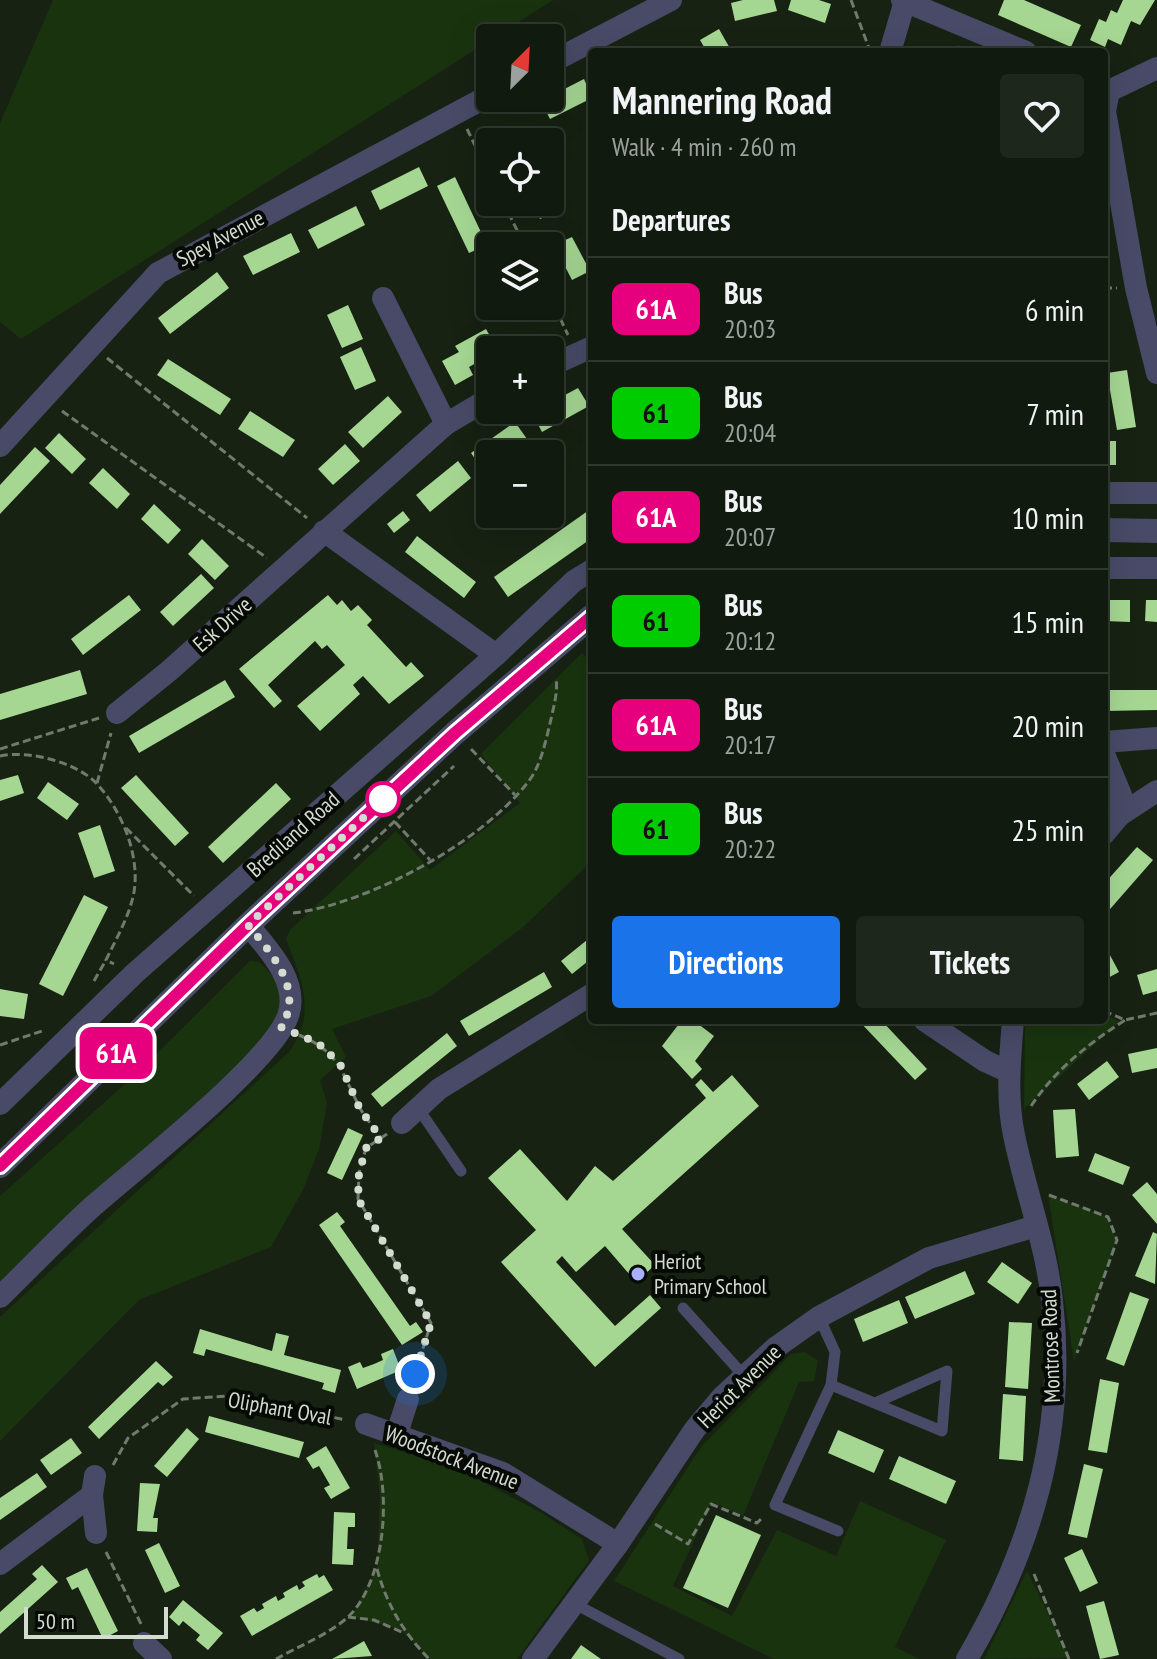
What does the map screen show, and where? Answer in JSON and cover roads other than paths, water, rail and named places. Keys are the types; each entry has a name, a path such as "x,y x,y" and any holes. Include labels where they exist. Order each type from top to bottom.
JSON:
{"street":[{"path":"564,56 671,0"},
{"path":"891,48 904,1 1016,48"},
{"path":"1108,89 1157,68"},
{"name":"Spey Avenue","path":"0,446 137,294 175,261 476,102"},
{"path":"1108,128 1136,288 1157,373"},
{"path":"383,298 446,424"},
{"path":"564,360 585,350"},
{"name":"Esk Drive","path":"117,713 446,424 476,406"},
{"path":"1108,493 1157,493"},
{"path":"1108,530 1157,531"},
{"path":"324,531 496,655"},
{"path":"1108,568 1157,568"},
{"name":"Brediland Road","path":"0,1104 135,973 496,655 574,581 588,572"},
{"name":"Brediland Road","path":"0,1166 248,925 455,733 588,620"},
{"path":"1108,742 1157,738"},
{"path":"1108,764 1121,795 1120,815"},
{"path":"1108,829 1120,815 1157,791"},
{"path":"0,1297 88,1211 264,1054 289,1015 290,987 281,968 248,925"},
{"path":"410,1116 439,1089 588,996"},
{"path":"930,1024 985,1061 1009,1072"},
{"name":"Montrose Road","path":"967,1659 1000,1602 1023,1549 1044,1475 1056,1386 1052,1299 1013,1132 1009,1072 1013,1024"},
{"name":"Heriot Avenue","path":"533,1659 618,1544 695,1429 775,1348 819,1317 929,1258 1036,1226"},
{"path":"397,1433 408,1399"},
{"name":"Woodstock Avenue","path":"366,1424 503,1473 618,1544"},
{"path":"0,1564 94,1486 96,1533"}],"lane":[{"path":"410,1116 461,1171"},
{"path":"683,1308 744,1376"},
{"path":"819,1317 835,1352 831,1385 775,1505 838,1531"},
{"path":"831,1385 942,1431 947,1371 875,1403"},
{"path":"575,1604 662,1656 679,1659"}],"place":[{"name":"Heriot Primary School","path":"638,1274"}]}
